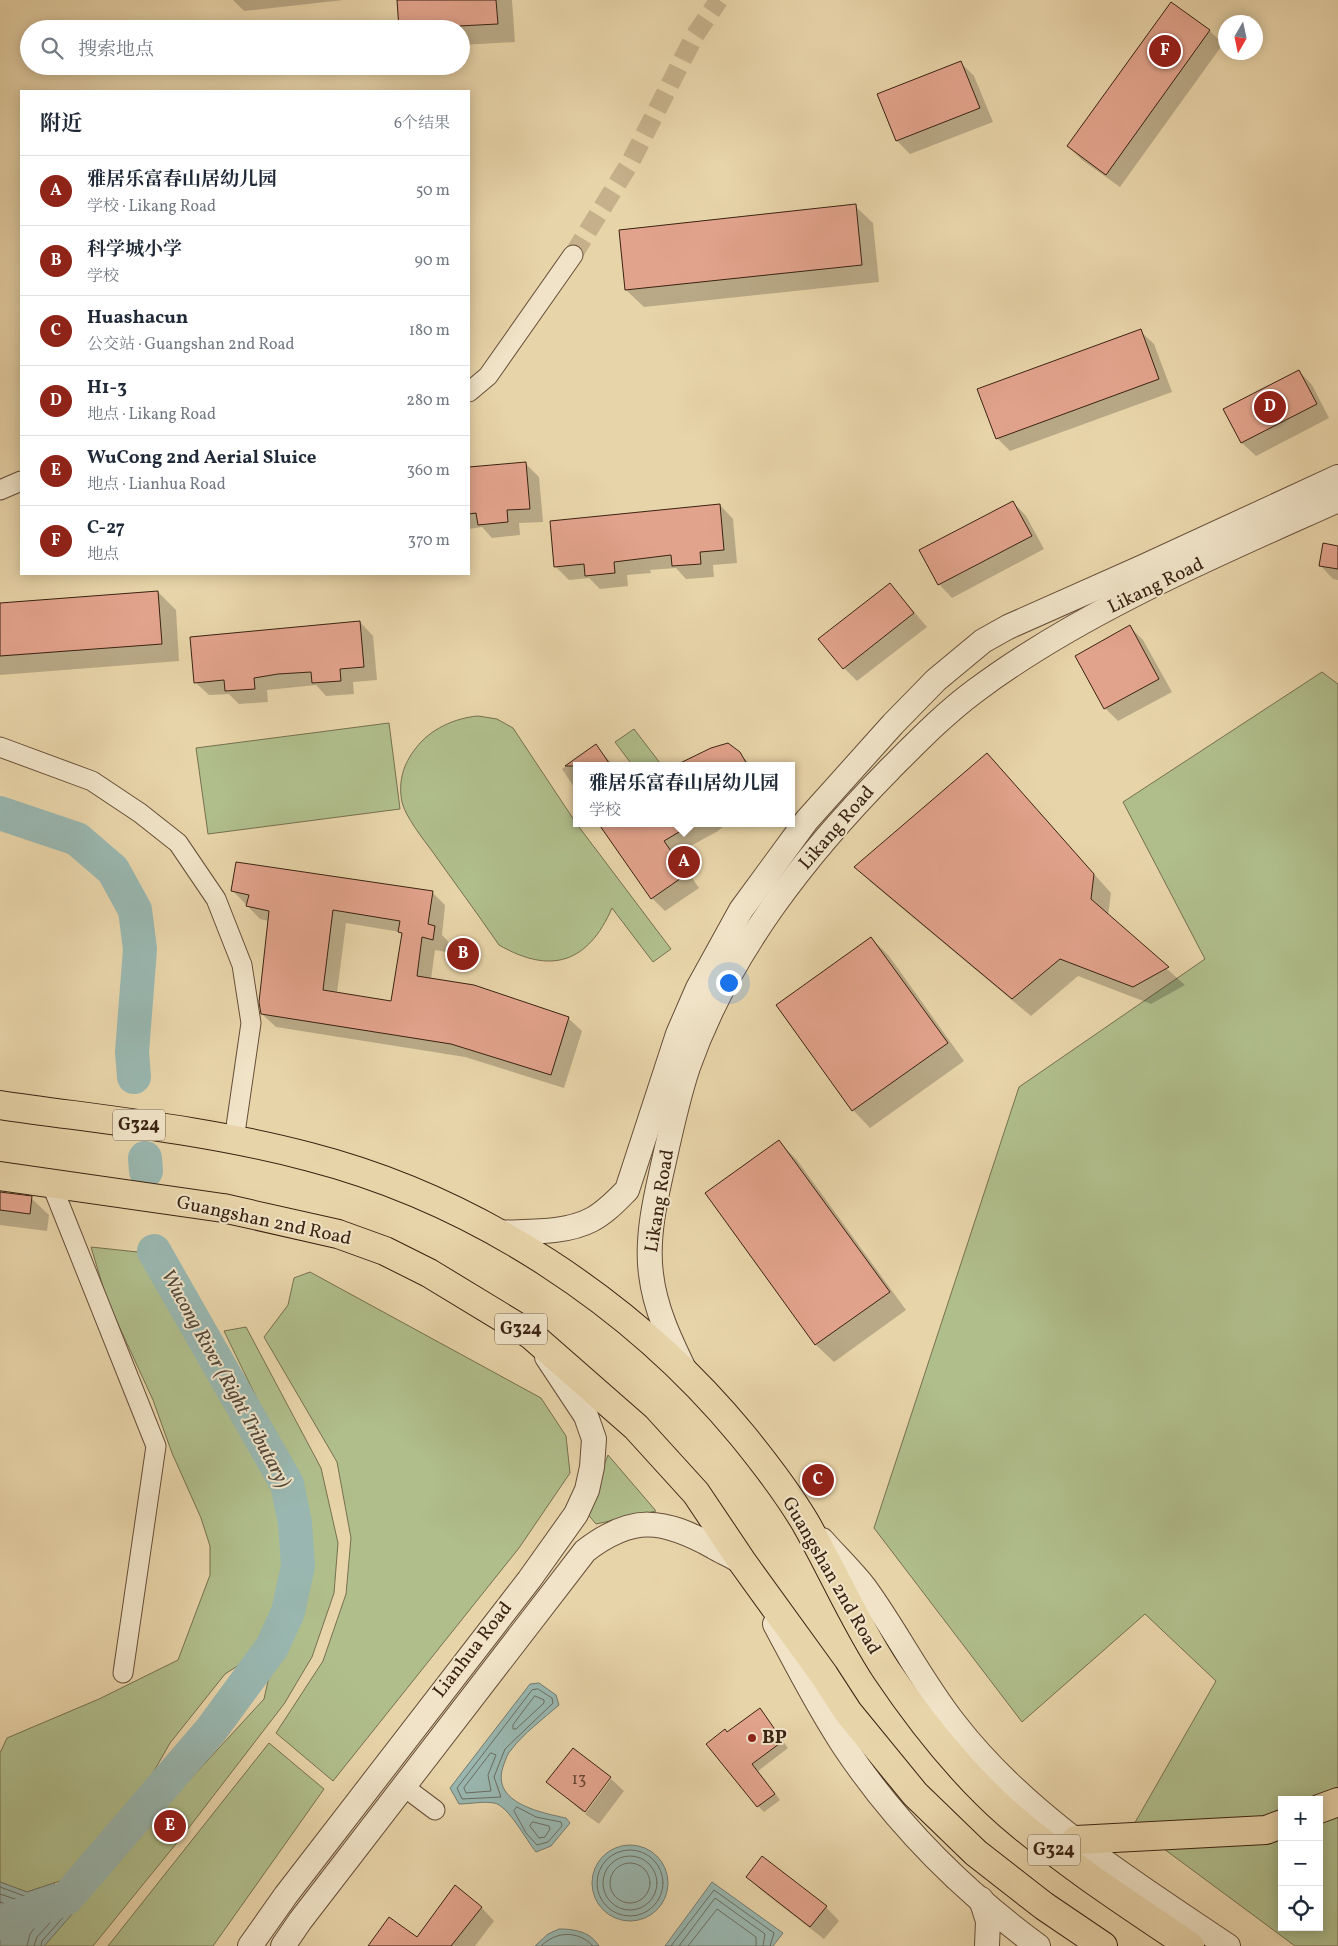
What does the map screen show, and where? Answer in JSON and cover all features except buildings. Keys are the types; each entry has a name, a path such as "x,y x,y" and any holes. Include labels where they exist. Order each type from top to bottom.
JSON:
{"main road":[{"name":"Guangshan 2nd Road","path":"0,1105 234,1140 313,1157 358,1171 448,1207 496,1233 593,1295 637,1329 689,1379 742,1435 804,1519 863,1633 886,1671 934,1736 982,1789 1010,1816 1109,1891 1190,1946"},
{"name":"Guangshan 2nd Road","path":"0,1176 223,1208 338,1234 385,1251 429,1273 531,1335 608,1401 667,1459 696,1493 848,1712 921,1800 976,1852 1051,1910 1103,1946"},
{"path":"1323,1808 1338,1802"},
{"path":"1076,1840 1266,1830 1278,1826"}],"street":[{"path":"470,391 488,376 573,254"},
{"name":"Likang Road","path":"496,1233 567,1228 591,1220 610,1208 627,1190 678,1034 698,988 741,910 806,820 893,724 958,660 983,641 1023,619 1143,567 1338,477"},
{"path":"0,490 20,481"},
{"name":"Likang Road","path":"689,1379 664,1327 652,1286 650,1271 651,1234 659,1186 682,1089 705,1026 752,940 792,880 829,834 873,786 944,717 974,692 1018,662 1095,616 1338,500"},
{"path":"0,747 92,782 140,813 178,843 216,899 242,964 251,1023 234,1140"},
{"path":"51,1183 156,1446 123,1673"},
{"name":"Lianhua Road","path":"250,1946 344,1818 529,1580 576,1514 587,1490 592,1467 594,1439 586,1416 531,1335"},
{"path":"804,1519 864,1588 923,1679 956,1725 1005,1778 1040,1811 1076,1840 1228,1946"},
{"name":"Lianhua Road","path":"283,1946 403,1786 585,1551 606,1535 633,1527 660,1525 681,1530 743,1563"},
{"path":"743,1563 844,1746 909,1832 942,1866 1038,1946"},
{"path":"403,1786 434,1810"},
{"path":"981,1899 988,1921 987,1946"}],"green space":[{"path":"1322,672 1338,684 1338,1946 1295,1946 1133,1826 1216,1681 1145,1614 1022,1722 874,1528 1019,1087 1205,959 1123,802"},
{"path":"478,716 497,719 513,728 573,818 573,827 579,827 671,949 653,962 612,908 592,941 579,952 566,958 551,961 535,960 499,945 415,827 404,808 401,795 401,780 405,767 422,741 436,730 452,722"},
{"path":"389,723 400,809 208,834 196,748"},
{"path":"634,729 659,762 630,762 615,742"},
{"path":"91,1247 147,1253 204,1352 282,1499 289,1565 278,1613 267,1635 250,1658 225,1674 170,1743 154,1771 125,1810 66,1879 27,1892 0,1882 0,1753 7,1738 99,1699 178,1660 210,1575 210,1546 201,1518 172,1453 153,1400 107,1300"},
{"path":"310,1272 541,1398 566,1436 570,1473 519,1548 333,1781 276,1733 323,1661 346,1594 351,1538 337,1462 264,1337 288,1305 294,1278"},
{"path":"246,1327 321,1468 338,1543 334,1593 312,1657 284,1704 184,1834 93,1946 44,1946 173,1798 264,1699 270,1672 280,1657 299,1606 308,1560 303,1507 278,1442 224,1331"},
{"path":"608,1455 656,1511 596,1524 586,1512"},
{"path":"269,1743 324,1789 213,1946 108,1946"}],"water":[{"path":"539,1683 556,1695 559,1705 516,1744 507,1757 501,1777 503,1788 519,1803 542,1812 566,1818 570,1823 551,1846 536,1852 511,1816 499,1805 485,1802 459,1804 450,1788 530,1684"},
{"path":"638,1845 651,1851 662,1862 668,1875 666,1898 651,1915 638,1921 622,1921 609,1915 594,1898 592,1875 598,1862 615,1847"},
{"path":"0,1882 27,1892 54,1883 74,1912 44,1946 0,1946"},
{"path":"712,1882 783,1933 773,1946 665,1946"},
{"path":"559,1929 587,1934 599,1946 535,1946 548,1934"}],"waterway":[{"name":"Wucong River (Right Tributary)","path":"0,813 77,839 113,870 135,910 140,949 132,1052 134,1077"},
{"name":"Wucong River (Right Tributary)","path":"145,1158 146,1171"},
{"name":"Wucong River (Right Tributary)","path":"0,1923 67,1898 211,1730 272,1647 288,1612 298,1566 295,1523 287,1484 154,1251"}],"tunnel":[{"path":"573,255 630,163 695,35 719,0"}],"place":[{"name":"C-27","path":"1165,51"},
{"name":"H1-3","path":"1270,407"},
{"name":"雅居乐富春山居幼儿园","path":"684,862"},
{"name":"科学城小学","path":"463,954"},
{"name":"Huashacun","path":"818,1480"},
{"name":"BP","path":"752,1738"},
{"name":"WuCong 2nd Aerial Sluice","path":"170,1826"}]}
